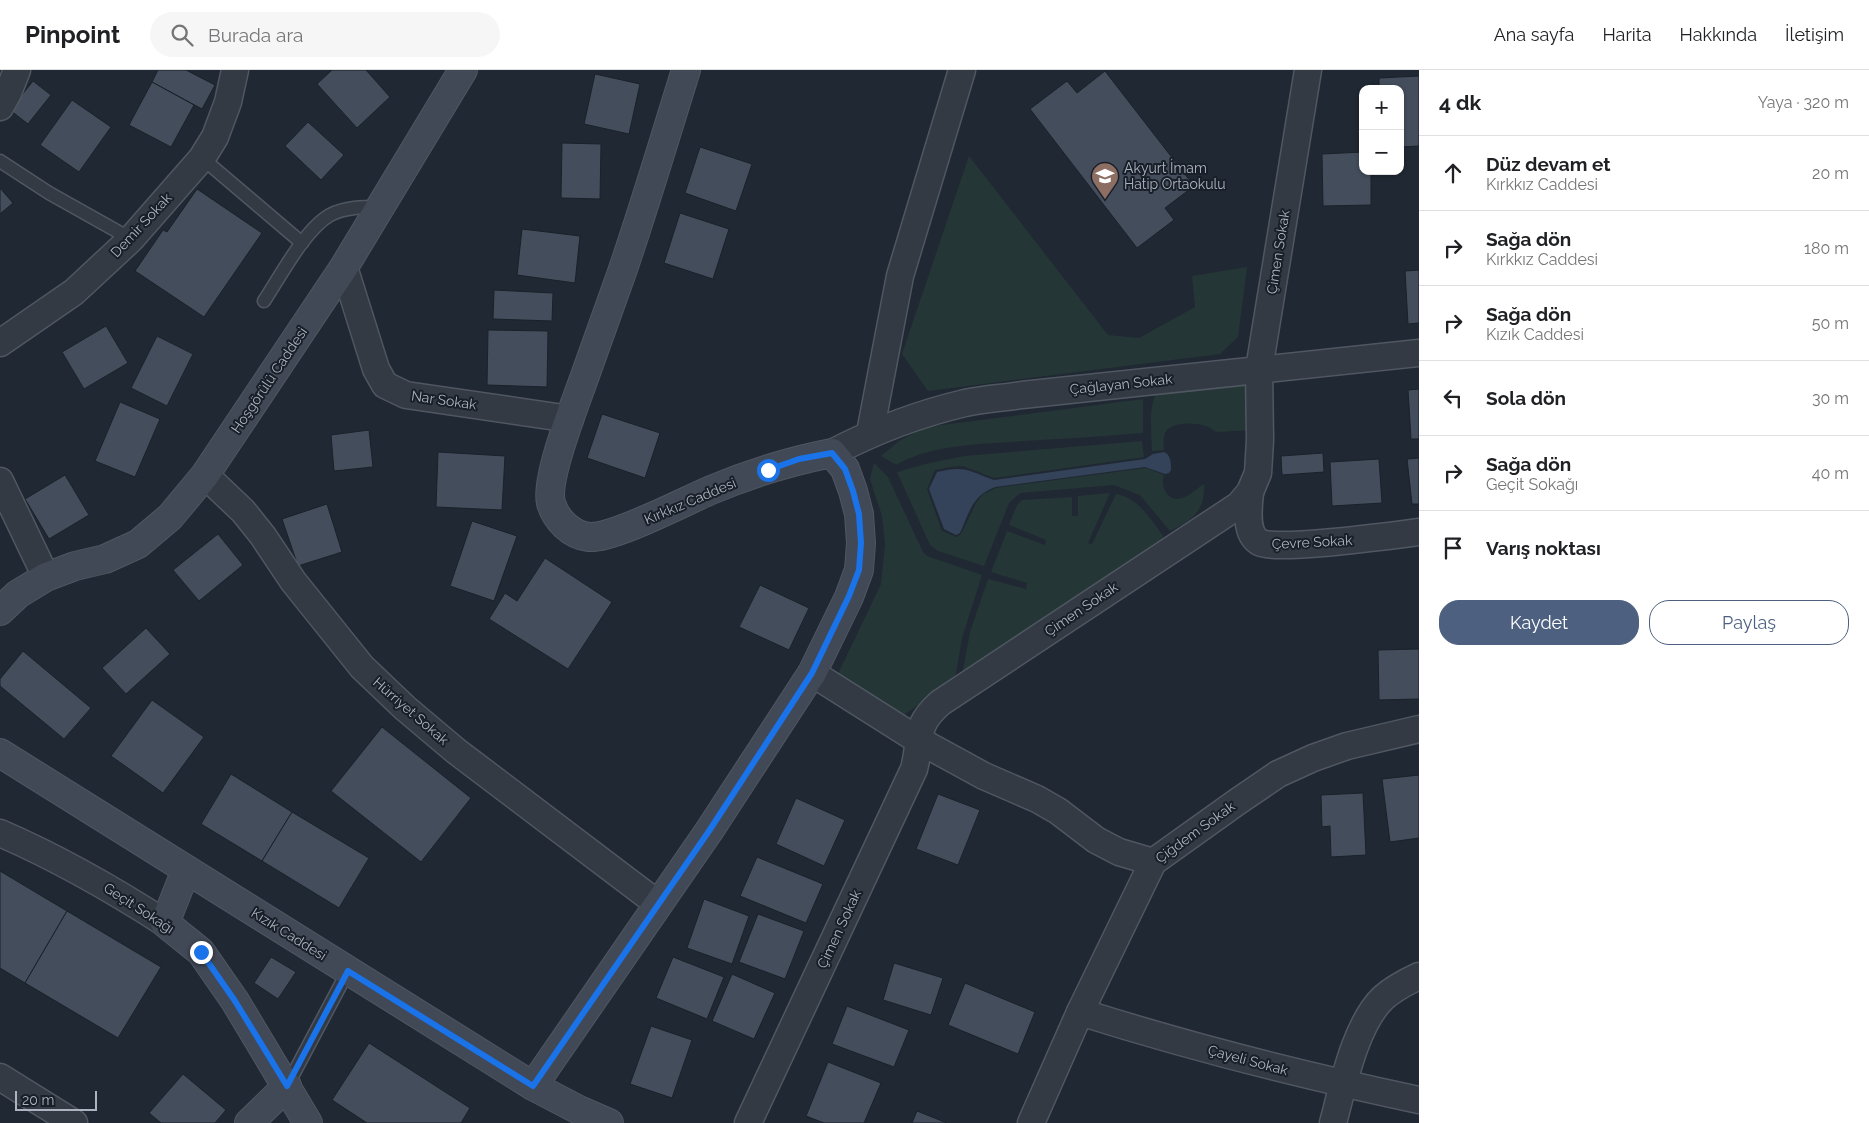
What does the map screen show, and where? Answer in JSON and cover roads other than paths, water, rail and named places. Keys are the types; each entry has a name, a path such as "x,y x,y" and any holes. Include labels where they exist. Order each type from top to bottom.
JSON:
{"street":[{"path":"0,107 8,93 16,70"},
{"name":"Demir Sokak","path":"0,343 74,292 131,239 202,158 215,137 228,102 235,70"},
{"name":"Hoşgörülü Caddesi","path":"0,610 18,594 46,577 75,566 105,559 138,544 170,517 205,475 344,267 463,70"},
{"name":"Kırkkız Caddesi","path":"686,70 622,270 561,443 553,478 551,502 559,518 574,533 590,537 614,532 713,489 750,476 799,459 832,453"},
{"path":"870,433 900,276 962,70"},
{"name":"Çimen Sokak","path":"748,1123 914,770 921,726 928,714 940,703 1239,505 1250,492 1258,473 1260,440 1259,369 1308,70"},
{"name":"Nar Sokak","path":"344,267 376,369 385,385 406,395 570,419"},
{"name":"Çağlayan Sokak","path":"832,453 870,433 918,416 966,403 1022,395 1419,353"},
{"path":"533,1086 715,823 812,673 849,596 859,570 861,543 859,514 845,469 832,453"},
{"name":"Hürriyet Sokak","path":"205,475 243,511 294,581 362,667 405,708 456,751 658,904"},
{"path":"0,481 46,577"},
{"name":"Çevre Sokak","path":"1250,492 1249,524 1252,535 1259,543 1270,546 1302,545 1419,532"},
{"path":"812,673 918,740 984,776 1037,799 1058,811 1096,840 1118,852 1152,862"},
{"name":"Çiğdem Sokak","path":"1031,1123 1080,1012 1152,862 1278,774 1313,758 1347,746 1419,729"},
{"name":"Kızık Caddesi","path":"0,752 533,1086 578,1110 609,1123"},
{"name":"Geçit Sokağı","path":"0,833 37,849 104,885 165,923 201,952 235,1001 308,1123"},
{"path":"165,923 186,870"},
{"path":"1334,1123 1343,1084 1367,1020 1382,999 1401,984 1419,976"},
{"name":"Çayeli Sokak","path":"1080,1012 1150,1034 1343,1084 1419,1100"},
{"path":"0,1077 74,1123"},
{"path":"249,1123 287,1086"}],"lane":[{"path":"202,158 302,243"},
{"path":"0,161 49,193 131,239"},
{"path":"264,301 302,243 322,221 331,215 359,207 380,207"},
{"path":"287,1086 348,971"}],"water":[{"path":"1164,452 1169,457 1171,465 1169,473 1165,474 1145,467 995,487 976,500 960,533 956,535 944,529 929,489 937,472 946,470 967,470 994,480 1145,459 1153,454"}],"place":[{"name":"Akyurt İmam Hatip Ortaokulu","path":"1105,200"}]}
